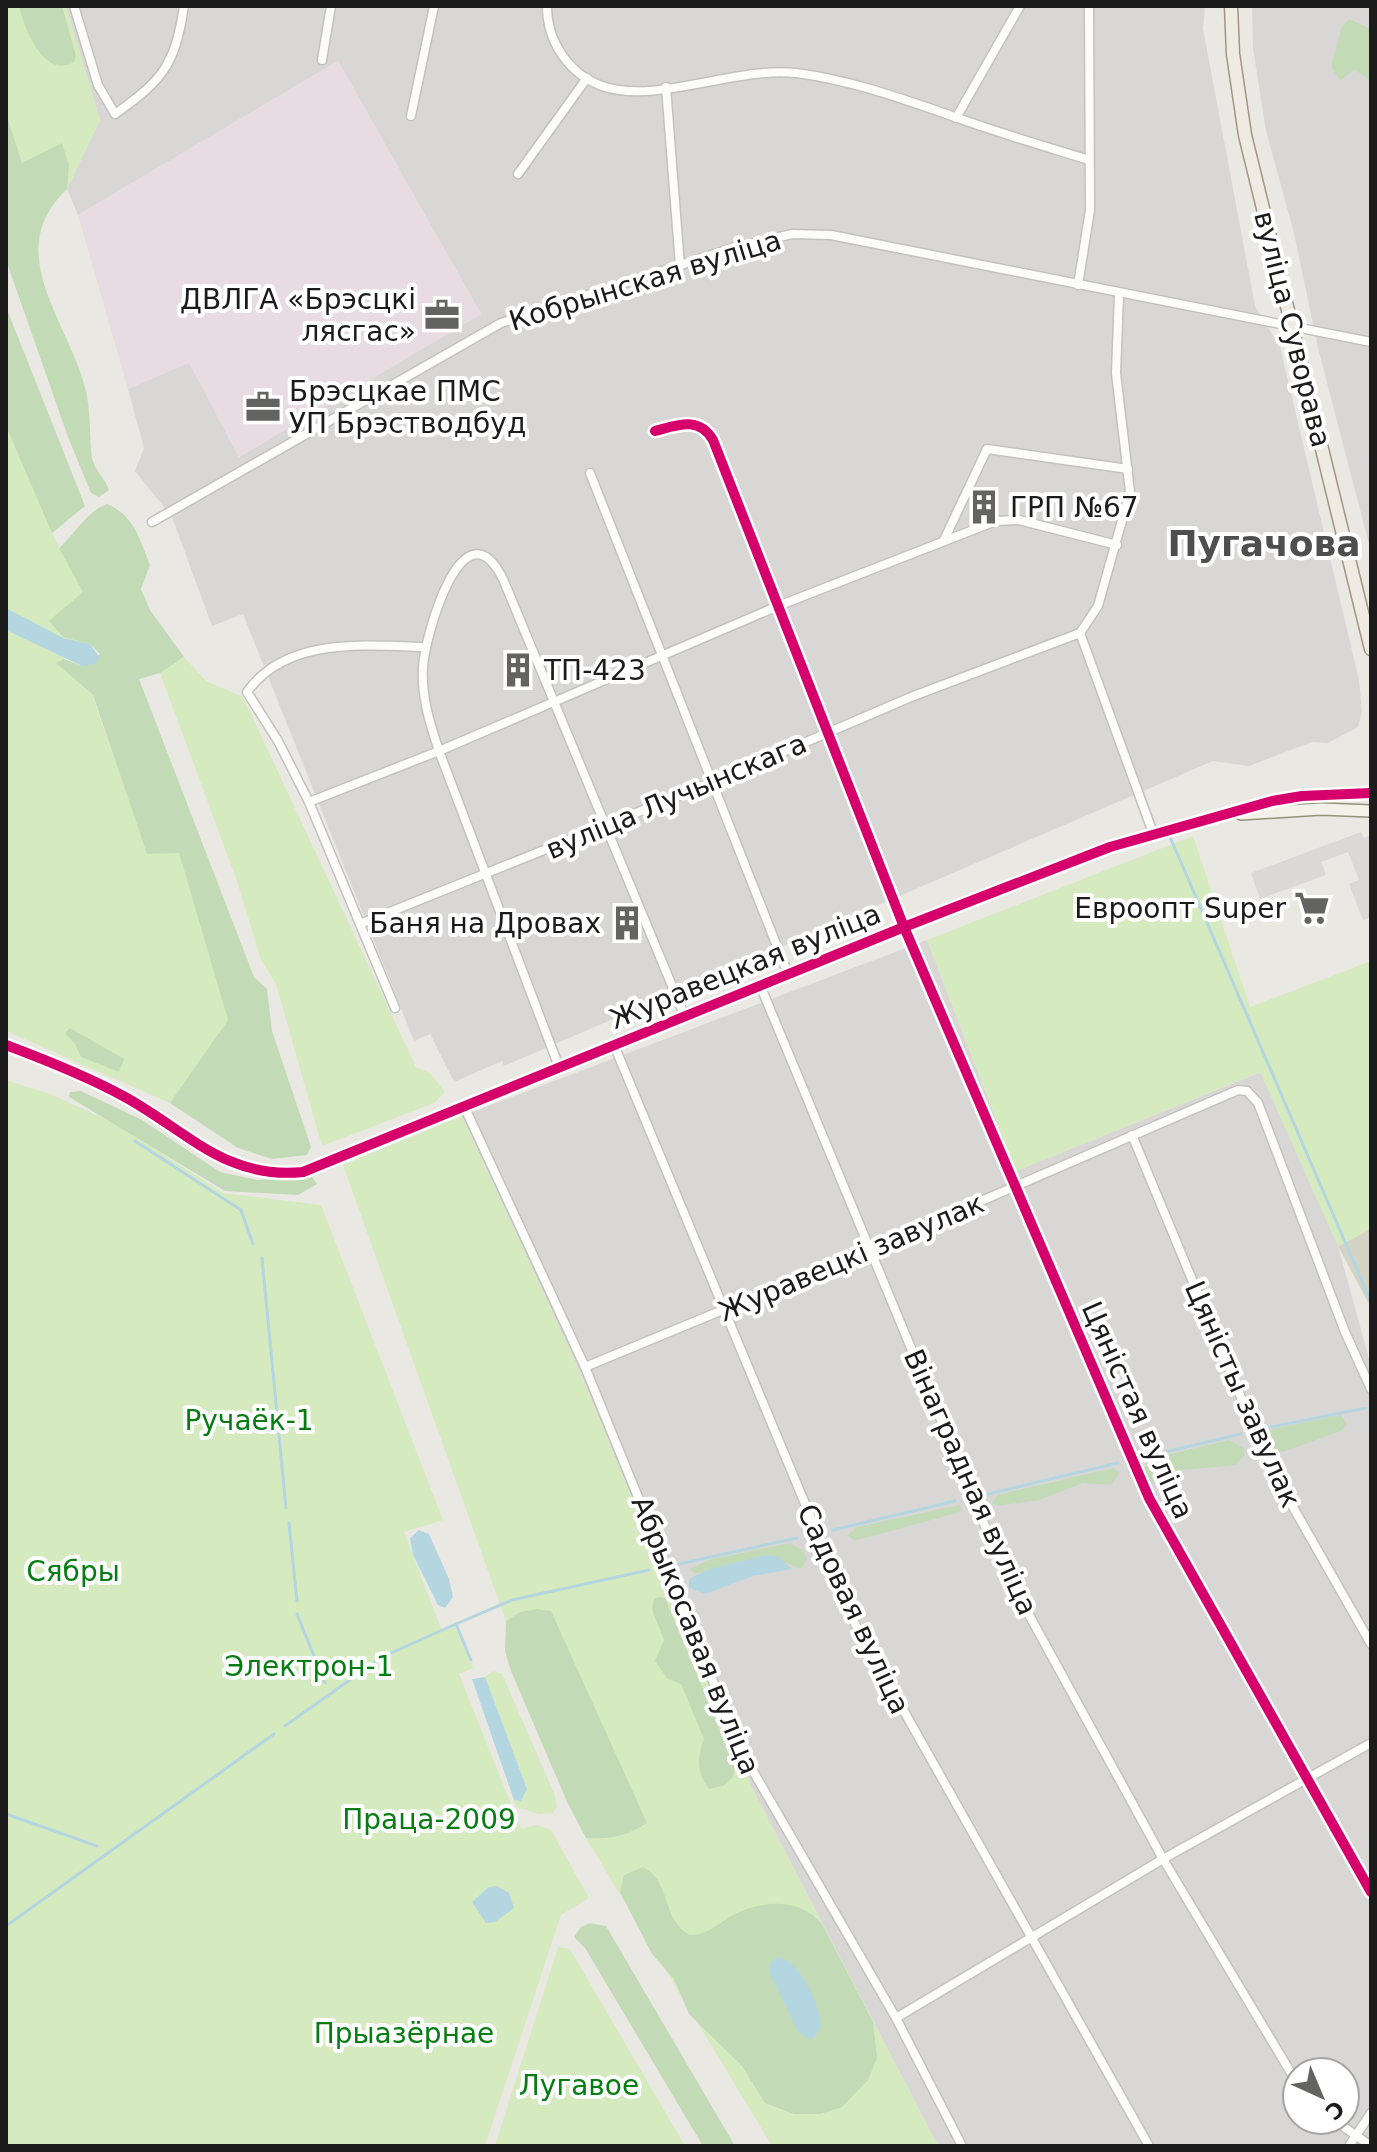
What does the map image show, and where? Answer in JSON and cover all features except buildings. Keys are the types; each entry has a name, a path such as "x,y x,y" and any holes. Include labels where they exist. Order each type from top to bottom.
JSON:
{"main road":[{"name":"вуліца Суворава","path":"1231,6 1233,54 1245,135 1371,649"}],"street":[{"path":"74,6 98,85 115,114 153,86 167,70 176,50 184,6"},
{"path":"322,60 331,6"},
{"path":"411,116 434,6"},
{"path":"547,6 556,47 587,78 625,91 749,74 796,73 882,92 1089,160"},
{"path":"956,118 1020,6"},
{"path":"1078,285 1090,210 1089,6"},
{"path":"518,174 587,78"},
{"path":"666,87 680,266"},
{"name":"Кобрынская вуліца","path":"152,522 501,323 792,234 817,234 1371,342"},
{"path":"1119,294 1116,373 1129,502 1096,611 1080,633 1153,833"},
{"name":"Цяністая вуліца","path":"655,431 694,423 711,435 904,927 1156,1515 1371,1892"},
{"path":"944,540 987,449 1128,469"},
{"path":"590,473 788,974"},
{"path":"309,802 439,751 778,606 996,521 1012,519 1117,545"},
{"path":"559,1067 439,751 424,699 424,647 434,610 452,573 468,558 482,557 499,572 685,1017"},
{"name":"вуліца Лучынскага","path":"360,924 604,827 826,733 1080,633"},
{"path":"395,1008 309,802 278,741 247,692 272,666 322,649 358,645 424,647"},
{"name":"Журавецкая вуліца","path":"6,1045 118,1093 196,1143 247,1170 272,1174 303,1172 904,927 1153,833 1302,796 1371,793"},
{"name":"Журавецкая вуліца","path":"1225,814 1321,809 1371,811"},
{"name":"Вінаградная вуліца","path":"760,985 1000,1562 1163,1859 1281,2056"},
{"name":"Садовая вуліца","path":"614,1045 856,1626 1149,2146"},
{"name":"Журавецкі завулак","path":"585,1367 870,1249 1228,1092 1247,1091 1258,1103 1345,1332 1371,1389"},
{"name":"Абрыкосавая вуліца","path":"464,1106 585,1367 742,1752 896,2018 962,2146"},
{"name":"Цяністы завулак","path":"1132,1135 1269,1465 1371,1644"},
{"path":"896,2018 1163,1859 1371,1743"},
{"path":"1349,2146 1356,2136 1371,2146"}],"shaded area":[{"path":"66,6 1205,6 1203,29 1255,306 1280,347 1359,680 1362,712 1358,727 1328,743 1312,742 1249,766 1213,761 504,1066 502,1061 454,1082 430,1034 414,1041 243,614 212,626 172,517 135,471 144,448 128,389 189,362 239,457 481,314 338,61 78,215 67,189 100,120"},
{"path":"1252,6 1371,6 1371,552 1318,348 1294,233 1266,131 1253,48"},
{"path":"338,61 481,314 239,457 189,363 128,389 78,215"},
{"path":"1361,832 1364,838 1371,835 1371,917 1363,920 1349,884 1359,880 1348,852 1321,862 1326,875 1260,899 1251,873"},
{"path":"927,940 1016,1171 1261,1072 1338,1246 1371,1366 1371,2146 938,2146 751,1786 580,1372 462,1116"},
{"path":"1371,1229 1371,1308 1338,1246"}],"green space":[{"path":"6,6 66,6 100,120 67,189 69,165 62,143 22,163 6,113"},
{"path":"19,6 62,6 76,56 74,62 63,66 45,58 25,27"},
{"path":"1349,19 1371,29 1371,81 1354,69 1340,81 1331,66 1342,26"},
{"path":"6,113 22,163 62,143 69,165 67,189 48,213 39,238 39,263 45,288 86,391 92,458 109,490 99,497 91,493 68,437 6,260"},
{"path":"6,307 85,506 52,533 6,426"},
{"path":"6,426 59,548 84,592 49,622 90,644 57,663 92,695 147,853 179,853 228,1020 170,1103 6,1031"},
{"path":"107,504 124,515 139,538 150,565 141,589 150,610 184,657 160,673 139,679 254,977 267,989 272,1031 311,1147 307,1155 272,1159 238,1148 170,1103 228,1020 179,853 147,854 93,695 56,663 64,659 82,666 100,654 90,644 63,637 49,621 83,592 59,548 87,517"},
{"path":"184,657 206,681 243,697 416,1067 431,1074 445,1092 434,1103 322,1146 276,984 261,960 237,881 160,673"},
{"path":"1193,836 1250,1007 1371,961 1371,1229 1338,1246 1260,1072 1016,1171 927,940"},
{"path":"70,1028 124,1059 119,1072 81,1057 65,1033"},
{"path":"6,1080 50,1094 116,1124 223,1193 321,1205 443,1520 404,1532 442,1631 456,1627 473,1668 459,1674 521,1829 537,1825 551,1830 589,1898 561,1915 485,2146 6,2146"},
{"path":"81,1091 142,1120 220,1172 257,1180 312,1177 317,1184 298,1195 225,1191 69,1097 70,1092"},
{"path":"462,1116 580,1372 751,1786 938,2146 772,2146 586,1838 618,1836 647,1823 520,1612 506,1621 343,1165"},
{"path":"1341,1415 1347,1424 1341,1431 1283,1452 1271,1451 1265,1437 1272,1429"},
{"path":"1229,1440 1244,1448 1245,1454 1236,1465 1182,1470 1159,1483 1148,1481 1144,1468 1154,1458"},
{"path":"1113,1468 1120,1473 1111,1485 1083,1483 1039,1500 998,1506 992,1503 997,1495"},
{"path":"959,1505 963,1510 957,1513 854,1541 848,1535 857,1527"},
{"path":"791,1543 804,1552 807,1559 801,1569 766,1555 696,1574 689,1569 712,1559"},
{"path":"665,1598 735,1766 733,1777 723,1786 709,1789 705,1783 699,1765 704,1739 681,1684 668,1679 655,1661 664,1640 652,1609 654,1599"},
{"path":"537,1609 551,1611 647,1823 633,1831 610,1838 586,1838 568,1804 505,1651 506,1621 520,1612"},
{"path":"493,1671 502,1674 554,1793 557,1807 553,1813 539,1814 516,1807 514,1800 521,1801 527,1789 485,1677"},
{"path":"643,1867 658,1882 674,1920 690,1935 708,1930 746,1909 769,1904 803,1910 822,1924 873,2022 877,2058 868,2080 842,2107 820,2114 794,2114 765,2103 742,2066 689,2014 674,1979 652,1954 620,1892 624,1875"},
{"path":"590,1923 606,1926 735,2146 703,2146 585,1948 574,1937 581,1927"},
{"name":"Лугавое","path":"558,1947 570,1949 685,2146 495,2146"}],"water":[{"path":"6,608 63,638 90,644 100,658 94,664 82,666 6,630"},
{"path":"419,1530 429,1534 449,1579 453,1597 445,1608 438,1605 413,1555 410,1538"},
{"path":"766,1555 780,1557 792,1569 753,1576 705,1594 689,1588 689,1579 709,1569"},
{"path":"485,1677 527,1789 521,1801 514,1800 472,1679"},
{"path":"497,1886 509,1893 514,1908 495,1922 486,1923 472,1902 489,1887"},
{"path":"776,1957 785,1960 801,1974 813,1996 821,2028 811,2040 798,2031 769,1972 769,1966"}],"waterway":[{"path":"1170,837 1371,1302"},
{"path":"135,1141 241,1210 253,1244"},
{"path":"262,1258 286,1508"},
{"path":"1266,1428 1366,1408"},
{"path":"1144,1457 1241,1434"},
{"path":"988,1494 1118,1463"},
{"path":"833,1530 955,1501"},
{"path":"289,1523 297,1601"},
{"path":"679,1564 797,1538"},
{"path":"285,1726 382,1657 456,1624 512,1600 649,1570"},
{"path":"297,1614 325,1683"},
{"path":"456,1624 471,1660"},
{"path":"6,1926 274,1734"},
{"path":"6,1814 97,1846"}],"cycle path":[{"path":"655,431 695,425 713,440 904,927 1149,1498 1371,1892"},
{"path":"6,1045 111,1089 229,1161 276,1172 303,1172 904,927 1110,847 1272,801 1302,796 1371,793"}],"place":[{"name":"ДВЛГА «Брэсцкі лясгас»","path":"442,315"},
{"name":"Брэсцкае ПМС УП Брэстводбуд","path":"263,407"},
{"name":"ГРП №67","path":"984,507"},
{"name":"ТП-423","path":"518,670"},
{"name":"Евроопт Super","path":"1312,908"},
{"name":"Баня на Дровах","path":"627,923"}],"district":[{"name":"Пугачова","path":"1264,543"}],"park label":[{"name":"Ручаёк-1","path":"249,1420"},
{"name":"Сябры","path":"73,1571"},
{"name":"Электрон-1","path":"309,1666"},
{"name":"Праца-2009","path":"429,1819"},
{"name":"Прыазёрнае","path":"404,2033"}]}
